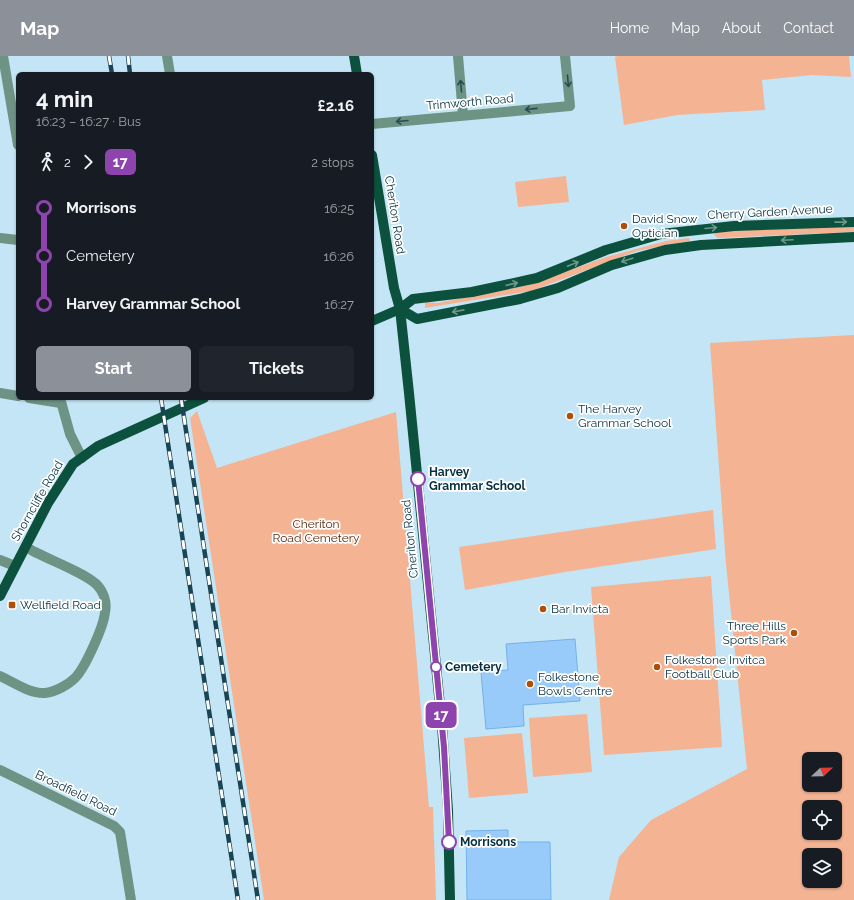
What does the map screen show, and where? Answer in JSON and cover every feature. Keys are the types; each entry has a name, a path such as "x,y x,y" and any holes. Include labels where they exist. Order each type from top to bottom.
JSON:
{"main road":[{"path":"354,56 357,72"},
{"name":"Cheriton Road","path":"374,167 394,288 400,309 444,747 448,810 450,900"},
{"name":"Cherry Garden Avenue","path":"374,320 400,309 413,299 488,289 536,278 606,250 661,234 734,226 854,222"},
{"path":"400,309 417,319 514,300 558,288 618,263 665,250 701,245 854,237"},
{"path":"82,458 98,446 200,400"},
{"name":"Shorncliffe Road","path":"0,596 48,504 73,464 82,458"}],"street":[{"path":"3,56 16,133"},
{"path":"167,56 170,72"},
{"path":"458,56 463,115"},
{"name":"Trimworth Road","path":"374,124 570,106 565,56"},
{"path":"0,238 16,240"},
{"path":"0,393 16,396"},
{"name":"Shorncliffe Road","path":"60,400 70,434 82,458"},
{"path":"0,676 29,690 45,693 64,686 76,677 83,669 103,622 106,611 103,594 98,586 90,579 40,556 26,547"},
{"path":"0,560 15,566"},
{"name":"Broadfield Road","path":"0,770 114,826 120,832 131,900"}],"green space":[{"path":"849,56 851,77 812,75 762,80 765,110 677,115 624,125 615,57"},
{"path":"566,176 569,202 518,207 515,182"},
{"path":"854,226 854,232 718,238 714,235 715,233 722,231"},
{"path":"689,238 690,241 637,251 531,291 425,308 425,302 437,303 529,285 606,257 666,241"},
{"name":"Three Hills Sports Park","path":"854,335 854,900 609,900 619,857 651,820 747,769 726,564 710,343"},
{"name":"Cheriton Road Cemetery","path":"197,411 217,468 396,412 429,807 433,807 436,900 264,900 190,418"},
{"path":"713,510 716,549 565,572 465,590 459,547"},
{"name":"Folkestone Invitca Football Club","path":"711,576 722,747 604,755 591,587"},
{"path":"587,714 592,772 533,777 529,718"},
{"path":"522,733 528,793 469,798 464,738"}],"building":[{"name":"Folkestone Bowls Centre","path":"575,639 580,701 523,705 524,726 486,729 481,672 508,670 506,644"},
{"name":"Morrisons","path":"508,830 508,842 550,842 551,900 467,900 466,831"}],"railway":[{"path":"109,56 112,72"},
{"path":"128,56 130,72"},
{"path":"161,400 238,900"},
{"path":"181,400 258,900"}],"bus line":[{"name":"17","path":"418,479 444,747 449,842"}],"place":[{"name":"David Snow Optician","path":"624,226"},
{"name":"The Harvey Grammar School","path":"570,416"},
{"name":"Harvey Grammar School","path":"418,479"},
{"name":"Wellfield Road","path":"12,605"},
{"name":"Bar Invicta","path":"543,609"},
{"name":"Three Hills Sports Park","path":"794,633"},
{"name":"Cemetery","path":"436,667"},
{"name":"Folkestone Invitca Football Club","path":"657,667"},
{"name":"Folkestone Bowls Centre","path":"530,684"},
{"name":"Morrisons","path":"449,842"}]}
